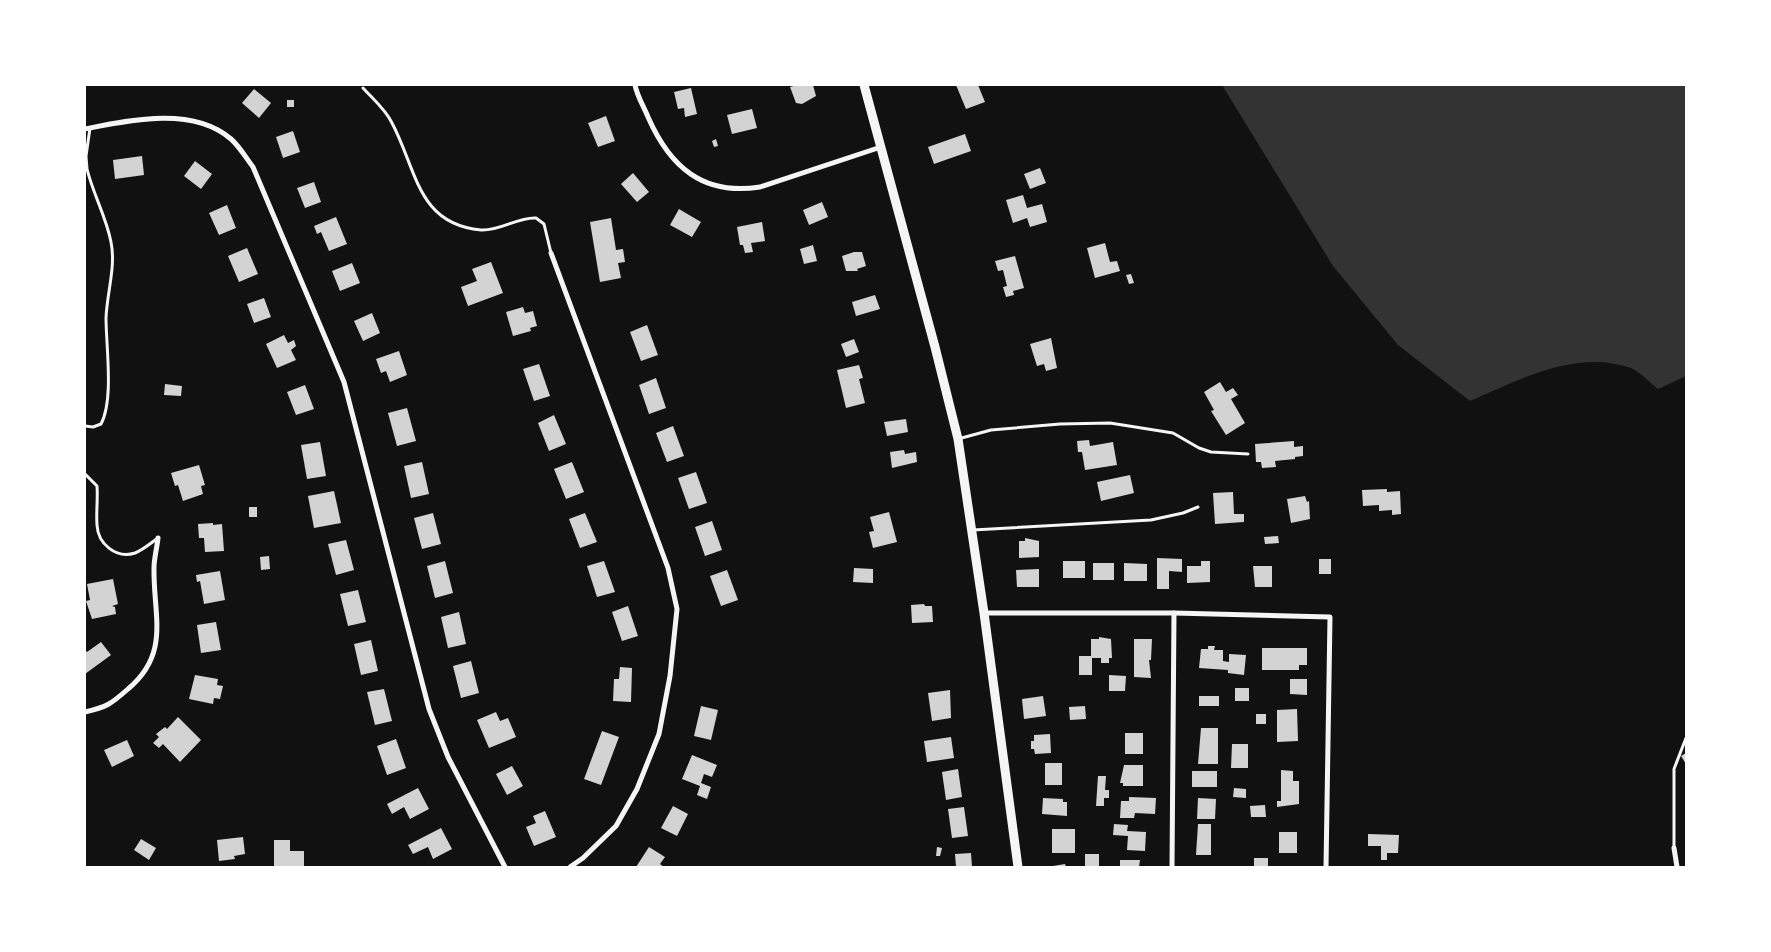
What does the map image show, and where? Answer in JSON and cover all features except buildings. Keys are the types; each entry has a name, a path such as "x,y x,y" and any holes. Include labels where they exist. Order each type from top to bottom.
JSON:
{"main road":[{"path":"864,85 958,439 984,613 1018,867"}],"street":[{"path":"635,85 656,136 668,154 683,170 706,183 736,189 760,187 881,147"},
{"path":"88,129 118,122 171,118 205,124 231,139 253,167 344,382 430,709 448,757 505,867"},
{"path":"551,253 668,568 677,609 670,676 659,734 637,789 616,826 583,858 570,867"},
{"path":"85,712 107,707 138,681 155,652 158,615 154,568 158,538"},
{"path":"984,613 1174,613 1330,617 1326,867"},
{"path":"1172,867 1174,613"},
{"path":"1674,848 1677,867"}],"lane":[{"path":"363,88 390,119 425,197 435,212 458,225 483,230 494,230 524,219 536,218 544,224 551,253"},
{"path":"85,426 93,428 101,424 104,417 108,384 106,317 113,265 111,243 87,169 88,129"},
{"path":"958,439 991,430 1060,424 1110,423 1173,433 1211,452 1248,454"},
{"path":"85,474 97,486 97,526 100,538 110,550 125,555 136,553 158,538"},
{"path":"972,530 1151,520 1183,513 1198,507"},
{"path":"1674,848 1674,769 1686,738"}],"shaded area":[{"path":"1222,85 1686,85 1686,376 1658,389 1631,368 1610,363 1590,362 1569,365 1528,376 1470,401 1398,345 1333,266"}]}
